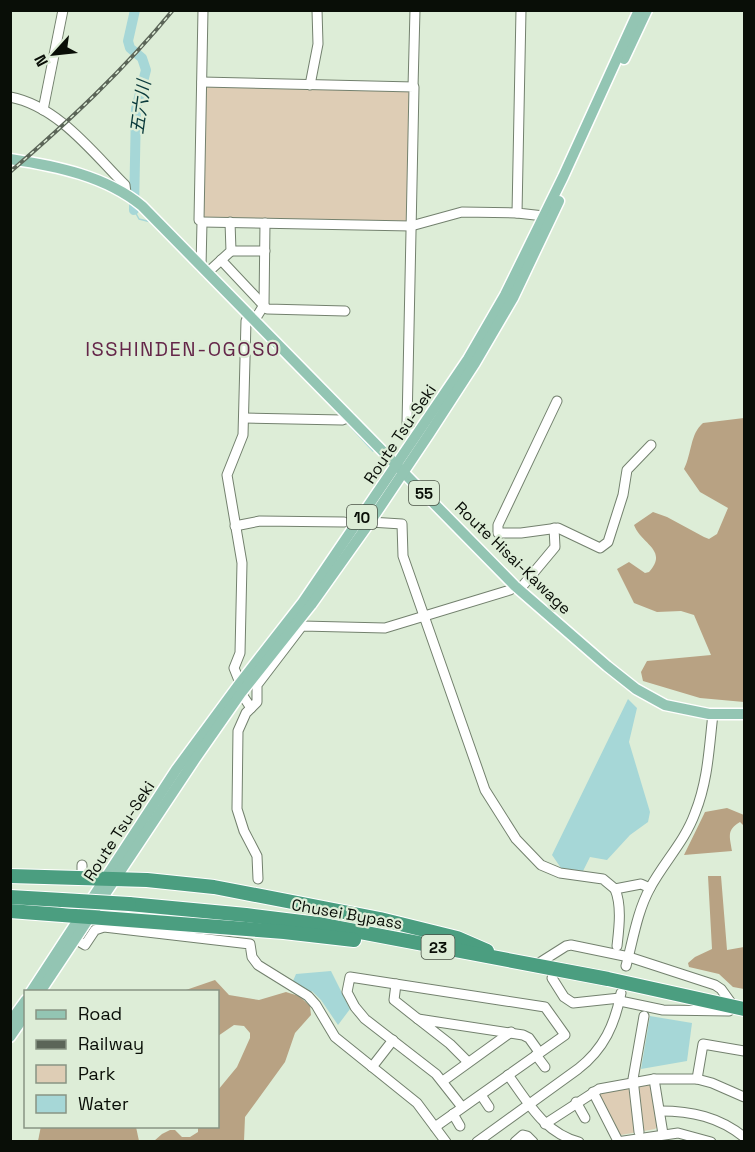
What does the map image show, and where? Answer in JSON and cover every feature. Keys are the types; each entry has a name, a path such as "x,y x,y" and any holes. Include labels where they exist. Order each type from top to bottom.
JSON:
{"highway":[{"path":"10,876 82,871 110,879 214,887 380,919 457,938 511,961"},
{"name":"Chusei Bypass","path":"10,897 129,904 318,924 535,965 739,1008"},
{"path":"10,911 318,935 511,961"}],"main road":[{"name":"Route Tsu-Seki","path":"32,990 110,879 176,770 311,605 370,522 401,469 416,437 468,359 505,296 639,10"},
{"name":"Route Tsu-Seki","path":"241,688 401,469 475,363 513,298 647,10"},
{"name":"Route Hisai-Kawage","path":"10,159 93,178 127,193 346,419 401,469 517,588 636,689 665,705 686,710 713,714 744,714"},
{"name":"Route Tsu-Seki","path":"41,990 75,939 85,916"},
{"path":"10,1022 24,1002"},
{"path":"10,1037 24,1017"}],"street":[{"path":"43,110 63,10"},
{"path":"203,10 199,220 202,222 204,270 231,251 265,251"},
{"path":"310,85 318,44 317,10"},
{"path":"415,10 407,425 416,437"},
{"path":"517,213 520,10"},
{"path":"202,82 413,87"},
{"path":"10,97 25,100 64,125 125,185 127,193"},
{"path":"105,183 112,172"},
{"path":"202,222 411,226 462,212 544,216"},
{"path":"230,222 231,251"},
{"path":"251,708 234,668 240,653 242,563 227,475 243,435 249,319 264,305 265,223"},
{"path":"221,260 267,309 345,311"},
{"path":"557,401 496,533 520,533 558,528 600,548 605,546 618,513 627,470 651,446"},
{"path":"244,418 346,419"},
{"path":"235,526 260,521 344,522"},
{"path":"370,522 402,524 401,549 485,790 516,839 530,855 548,868 566,874 598,877 615,889 618,896 617,946"},
{"path":"258,879 257,856 244,831 237,809 238,731 246,713 257,702 257,685 302,626 385,628 517,588 555,547 554,528"},
{"path":"627,962 639,914 650,888 681,841 698,806 707,768 713,714"},
{"path":"615,889 642,884 650,888"},
{"path":"75,939 85,945 95,930 104,927 250,944 252,957 258,965 304,992 316,1005 335,1037 417,1103 446,1142"},
{"path":"618,935 633,938"},
{"path":"535,965 571,945 716,985 739,1008 729,1011 663,1010 621,997 573,1003 564,997 552,978"},
{"path":"462,1107 442,1081 365,1019 347,992 350,977 545,1007 571,1044"},
{"path":"396,984 394,1000 450,1044 468,1062"},
{"path":"477,1142 592,1057 610,1031 621,997"},
{"path":"639,1132 633,1082 644,1016"},
{"path":"418,1019 526,1036 545,1067"},
{"path":"442,1081 511,1032"},
{"path":"435,1127 564,1035"},
{"path":"372,1067 393,1040"},
{"path":"698,1079 703,1044 744,1051"},
{"path":"508,1075 545,1124 575,1141"},
{"path":"545,1124 593,1092 607,1087 654,1079 698,1079 721,1086 744,1098"},
{"path":"654,1079 663,1134"},
{"path":"593,1092 618,1141 663,1134 686,1134 711,1142"},
{"path":"481,1095 489,1106"},
{"path":"576,1102 585,1118"},
{"path":"660,1111 702,1114 729,1126 744,1137"},
{"path":"453,1114 460,1126"},
{"path":"514,1142 523,1136 527,1136 533,1142"}],"green space":[{"path":"209,85 407,90 410,92 408,221 205,218 202,216 205,89"},
{"path":"648,1082 653,1086 659,1125 655,1129 621,1135 617,1133 598,1096 600,1091"}],"shaded area":[{"path":"744,418 744,702 700,698 643,681 641,672 647,661 711,655 694,615 681,611 657,612 634,603 617,569 629,562 645,573 649,572 656,558 655,552 637,532 634,525 653,512 709,539 717,534 728,508 700,492 684,469 693,438 703,423"},
{"path":"727,808 744,815 744,826 740,822 731,831 732,851 684,855 705,812"},
{"path":"708,876 721,876 727,950 744,947 744,989 733,987 719,974 689,967 688,963 695,957 712,949"},
{"path":"215,980 229,995 259,1000 286,992 299,996 310,1006 311,1015 295,1033 285,1062 245,1117 244,1141 154,1141 170,1130 175,1130 182,1137 190,1137 198,1132 198,1128 219,1128 219,1089 237,1067 250,1038 250,1033 244,1026 234,1025 219,1035 219,990 186,990"},
{"path":"41,1128 136,1128 139,1141 38,1141"}],"water":[{"path":"628,699 637,708 629,742 650,812 648,822 630,835 607,860 590,857 583,871 561,868 552,855"},
{"path":"331,971 350,1009 338,1025 312,991 310,993 293,981 296,974"},
{"path":"650,1016 692,1023 687,1061 641,1069"}],"waterway":[{"name":"五六川","path":"134,210 136,109 146,70 142,58 130,48 128,41 135,10"},
{"path":"134,210 139,219 151,222"},
{"path":"347,423 373,451"}],"railway":[{"path":"10,172 95,95 173,10"}],"district":[{"name":"ISSHINDEN-OGOSO","path":"183,349"}]}
